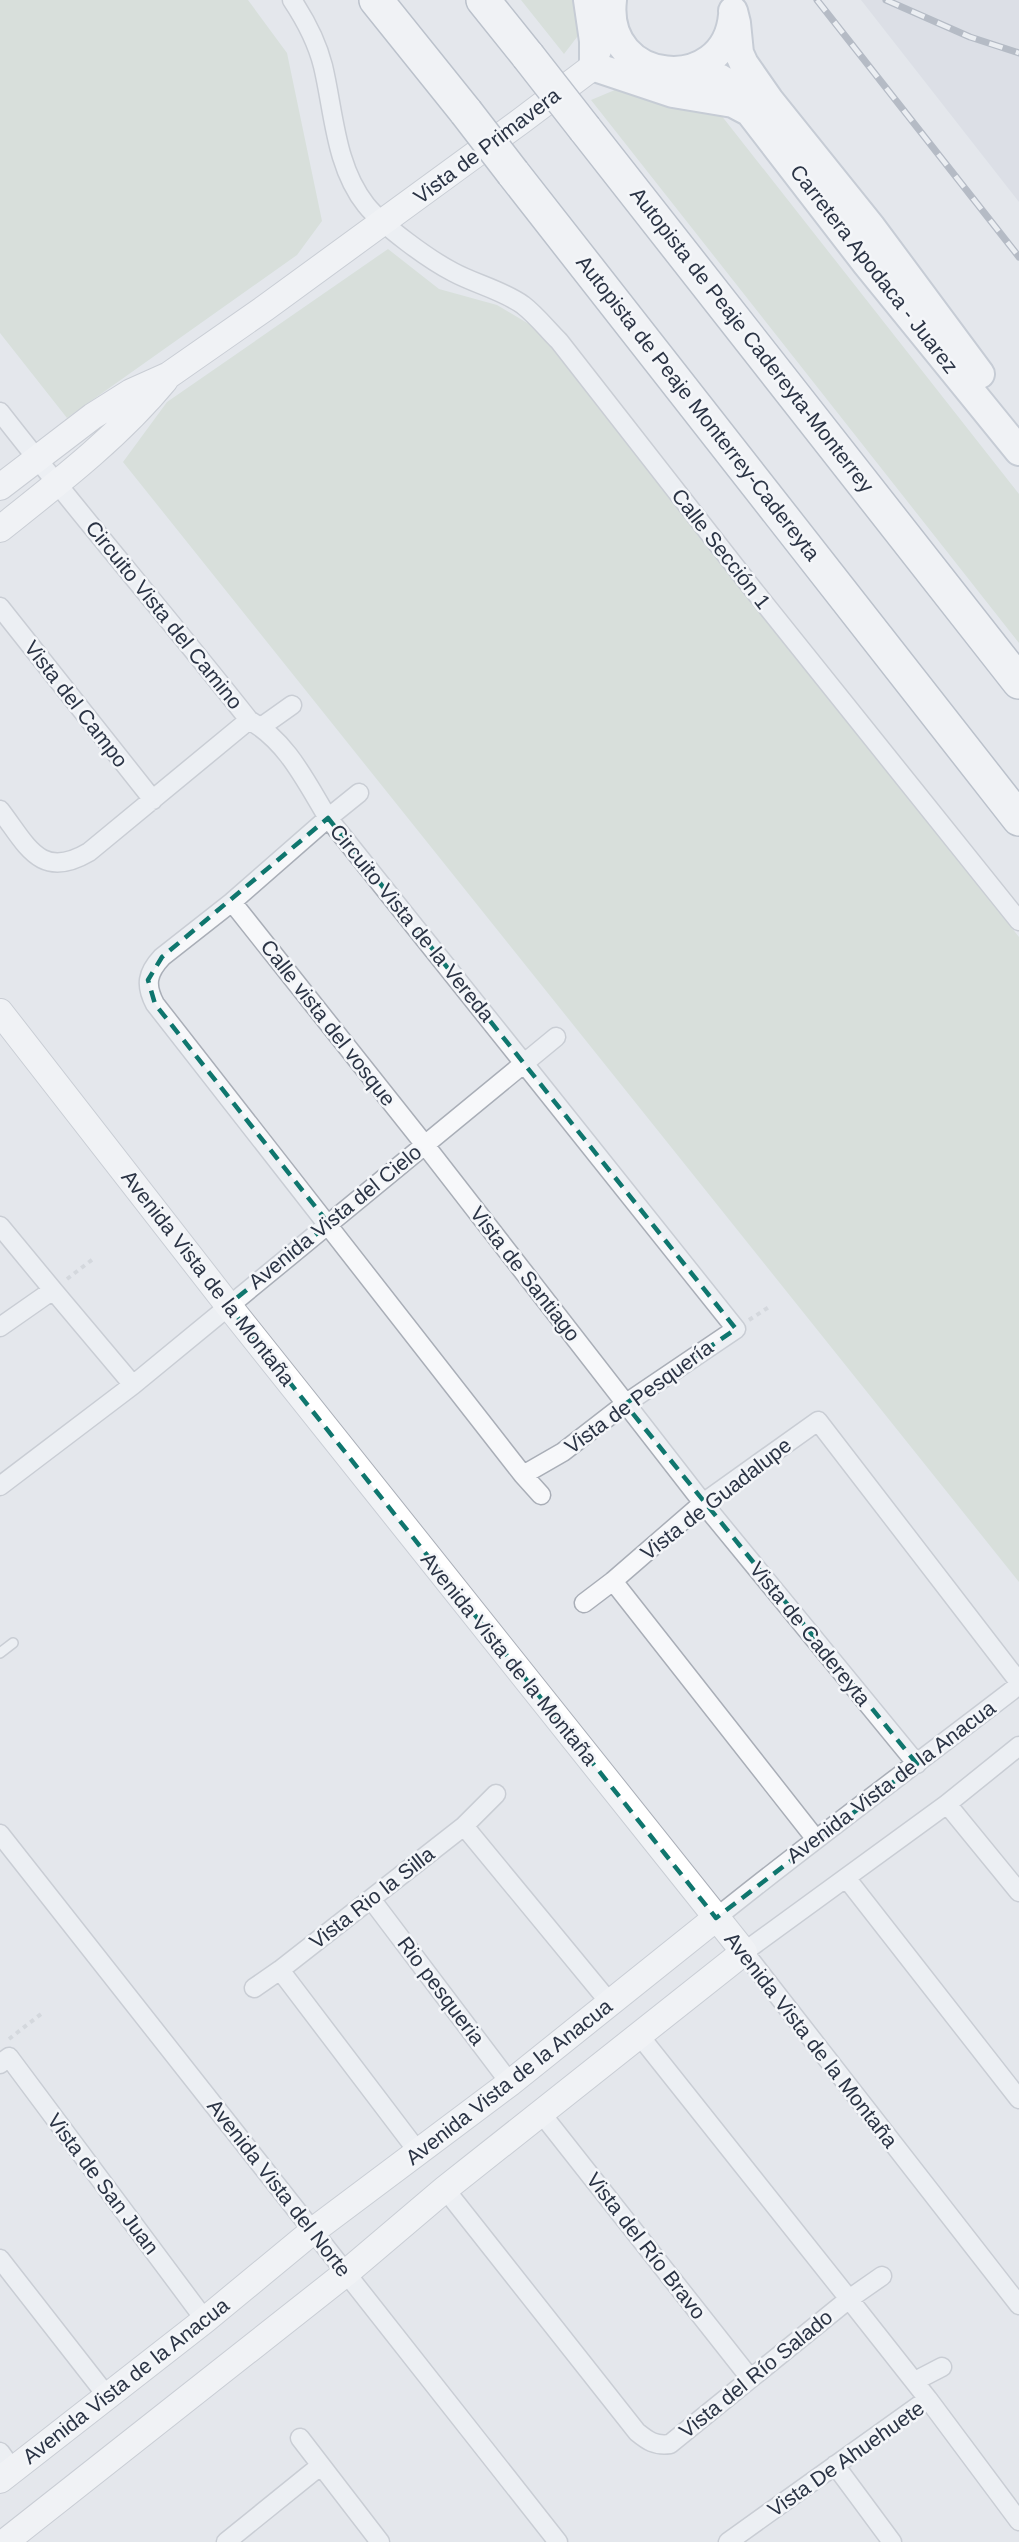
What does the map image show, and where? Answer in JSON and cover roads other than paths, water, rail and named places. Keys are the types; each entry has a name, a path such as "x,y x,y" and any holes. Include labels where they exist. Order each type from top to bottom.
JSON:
{"highway":[{"name":"Autopista de Peaje Monterrey-Cadereyta","path":"376,0 1019,819"},
{"name":"Autopista de Peaje Cadereyta-Monterrey","path":"483,0 1019,682"}],"main road":[{"path":"588,0 594,40 594,66 673,93 759,106"},
{"path":"611,0 612,22 620,44 638,62 666,71 695,67 715,54 728,34 737,4"},
{"path":"737,4 741,59 759,106 871,227 1019,422"},
{"name":"Carretera Apodaca - Juarez","path":"666,71 720,77 729,86 759,106 867,264 1019,451"}],"street":[{"name":"Calle Sección 1","path":"292,0 315,40 323,64 347,174 367,206 384,223 453,272 523,305 559,341 745,579 1019,921"},
{"path":"611,0 594,66 666,71"},
{"name":"Vista de Primavera","path":"169,375 384,223 594,66"},
{"path":"0,488 113,402 169,375"},
{"path":"0,530 122,426 169,375"},
{"name":"Circuito Vista del Camino","path":"0,412 56,484 255,723 77,859 56,864 39,857 0,810"},
{"name":"Vista del Campo","path":"0,607 153,800"},
{"path":"292,705 255,723 271,734 292,760 328,818 359,793"},
{"name":"Circuito Vista de la Vereda","path":"328,1224 155,1004 148,992 148,980 157,962 232,902 328,818 524,1064"},
{"name":"Calle vista del vosque","path":"232,902 424,1144"},
{"name":"Avenida Vista de la Montaña","path":"0,1012 228,1305 744,1952 1019,2305"},
{"name":"Avenida Vista del Cielo","path":"0,1486 133,1385 556,1037"},
{"name":"Vista de Pesquería","path":"523,1475 563,1452 625,1404 736,1329 524,1064"},
{"name":"Vista de Santiago","path":"424,1144 703,1503"},
{"path":"328,1224 541,1495"},
{"path":"0,1226 133,1385"},
{"path":"0,1327 53,1290"},
{"name":"Vista de Guadalupe","path":"584,1603 613,1581 703,1503 818,1420 1019,1684"},
{"name":"Vista de Cadereyta","path":"703,1503 917,1764"},
{"path":"613,1581 815,1838"},
{"name":"Avenida Vista de la Anacua","path":"4,2467 107,2397 314,2230 510,2083 815,1838 917,1764 1019,1684"},
{"name":"Avenida Vista de la Anacua","path":"5,2542 345,2273 445,2189 744,1952 847,1879 947,1804 1019,1746"},
{"name":"Vista Rio la Silla","path":"254,1988 464,1826 496,1794"},
{"path":"947,1804 1019,1892"},
{"path":"464,1826 610,2003"},
{"name":"Avenida Vista del Norte","path":"0,1834 558,2542"},
{"path":"847,1879 1019,2099"},
{"name":"Rio pesqueria","path":"371,1899 510,2083"},
{"path":"280,1970 419,2153"},
{"name":"Vista del Río Salado","path":"445,2189 637,2432 650,2442 660,2445 670,2444 849,2299 639,2035"},
{"name":"Vista de San Juan","path":"0,2064 9,2057 205,2320"},
{"name":"Vista del Río Bravo","path":"541,2113 750,2378"},
{"path":"0,2259 107,2397"},
{"path":"882,2276 849,2299 928,2398"},
{"path":"915,2381 942,2367"},
{"name":"Vista De Ahuehuete","path":"728,2542 928,2398 1019,2521"},
{"path":"300,2438 380,2542"},
{"path":"834,2465 892,2542"},
{"path":"226,2542 320,2466"}],"lane":[{"path":"0,1653 14,1643"}],"railway":[{"path":"817,0 1019,257"},
{"path":"886,0 970,37 1019,53"}]}
